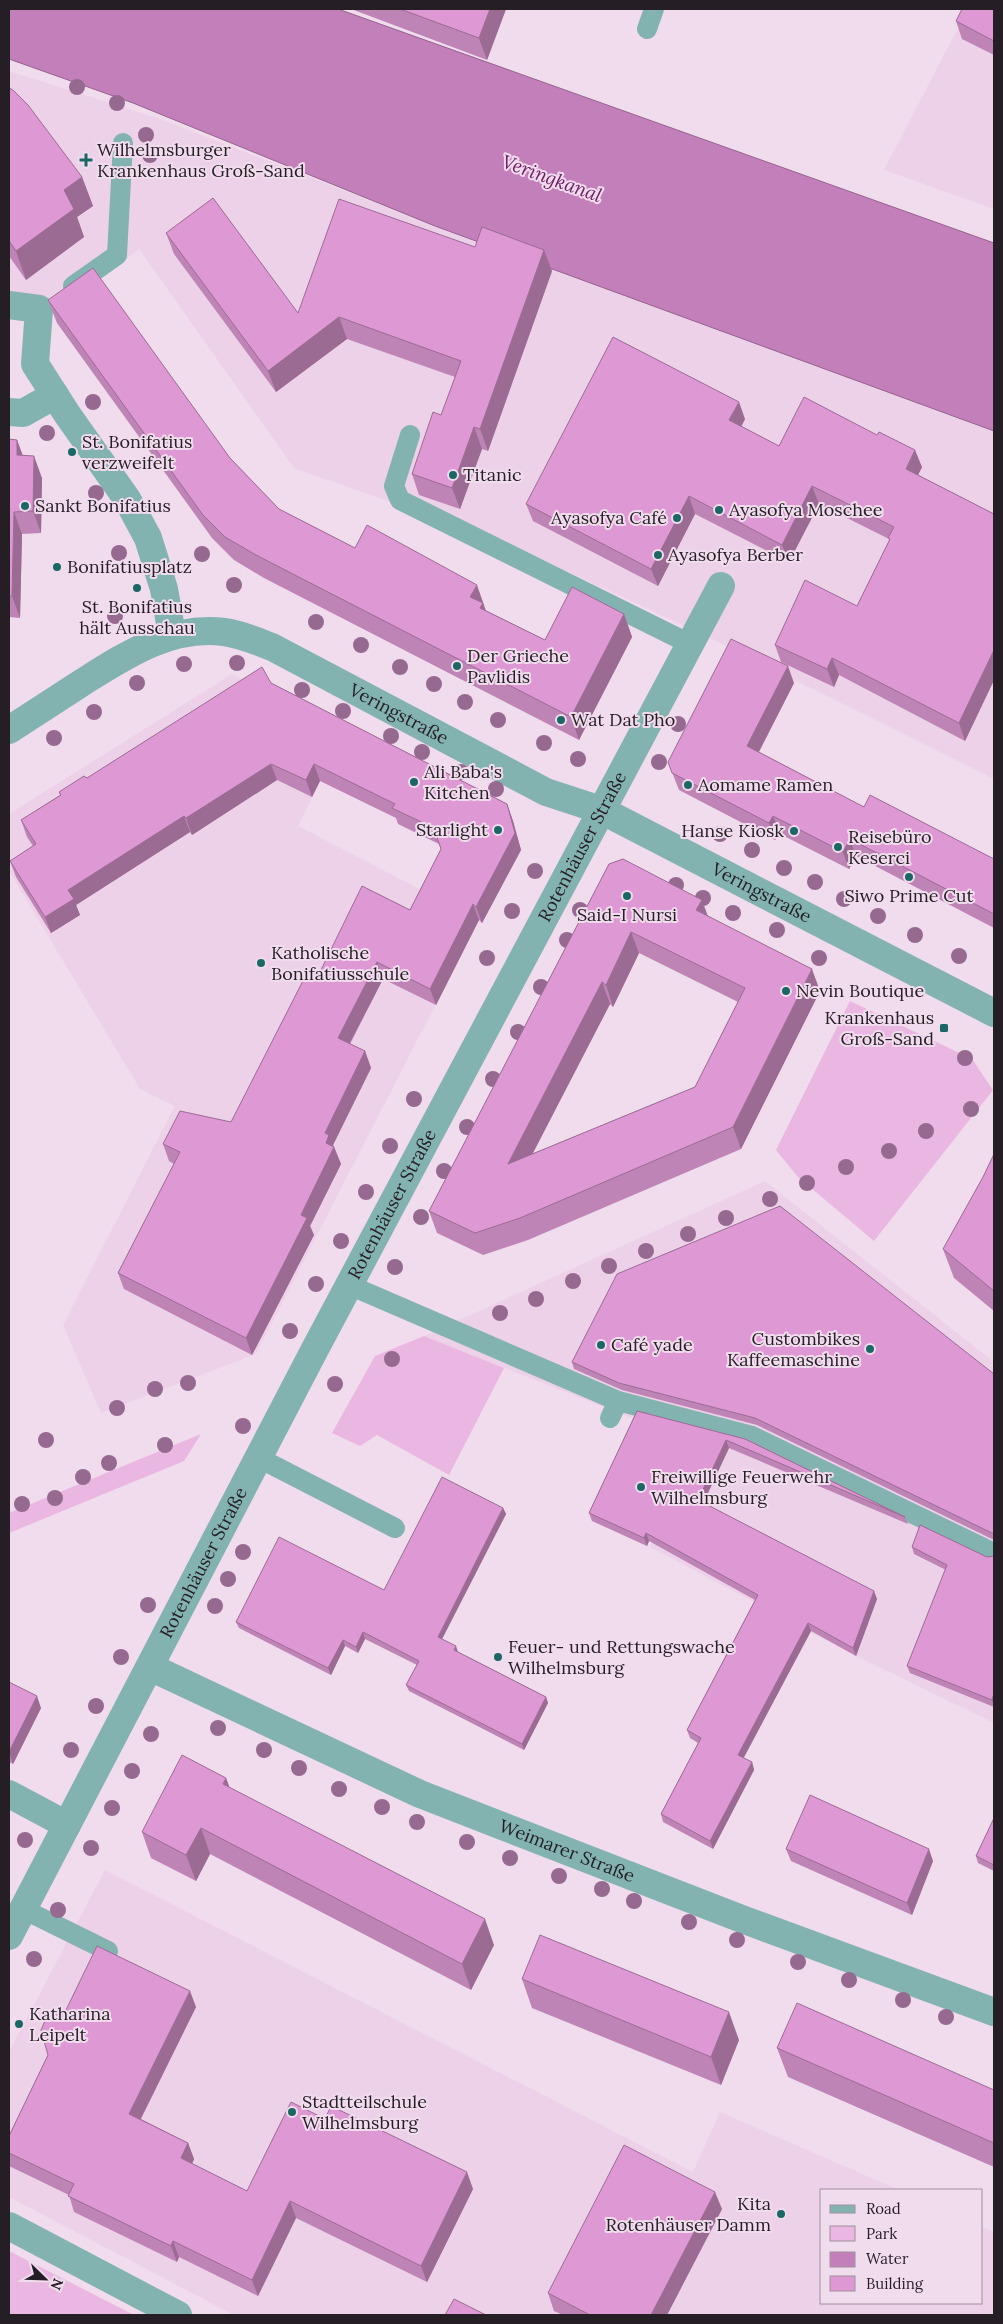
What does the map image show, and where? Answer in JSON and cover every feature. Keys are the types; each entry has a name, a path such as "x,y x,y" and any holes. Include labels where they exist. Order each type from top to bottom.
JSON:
{"street":[{"path":"9,305 39,309 35,364 127,499 148,538 162,582 172,635"},
{"path":"9,412 23,413 55,395"},
{"name":"Rotenhäuser Straße","path":"9,1936 349,1284 722,586"},
{"name":"Veringstraße","path":"9,730 125,655 172,635 203,631 223,631 242,635 272,647 546,792 601,810 994,1014"},
{"name":"Weimarer Straße","path":"150,1667 420,1794 748,1921 994,2012"},
{"path":"9,1794 67,1825"},
{"path":"9,2226 178,2315"}],"lane":[{"path":"647,29 654,9"},
{"path":"39,309 116,255 123,143"},
{"path":"410,435 394,486 400,500 690,644"},
{"path":"349,1284 614,1410 752,1436 994,1553"},
{"path":"259,1458 395,1528"},
{"path":"23,1909 108,1951"}],"shaded area":[{"path":"968,9 994,9 994,209 884,170"},
{"path":"9,71 166,121 435,226 994,431 994,779 704,635 504,542 294,468 139,249 46,321 9,319"},
{"name":"Katholische Bonifatiusschule","path":"232,674 260,689 320,781 298,826 479,920 256,1354 101,1413 63,1325 175,1106 140,1089 9,871 9,814"},
{"path":"765,1181 994,1362 994,1723 856,1656 650,1547 695,1443 424,1336"},
{"name":"Stadtteilschule Wilhelmsburg","path":"105,1870 693,2172 720,2112 897,2189 820,2189 820,2304 983,2304 983,2227 994,2232 994,2315 234,2315 9,2197 9,2052"}],"green space":[{"path":"850,1001 972,1059 993,1090 874,1241 798,1177 776,1150"},
{"path":"424,1336 504,1368 449,1475 377,1435 360,1446 332,1433 375,1356"},
{"path":"201,1434 184,1461 9,1533 9,1513"},
{"path":"9,2251 134,2315 9,2315"}],"water":[{"name":"Veringkanal","path":"9,9 338,9 994,243 994,431 435,226 133,103 9,59"}],"building":[{"path":"400,9 490,9 479,38"},
{"path":"962,9 994,9 994,41 956,21"},
{"path":"9,88 28,105 82,177 64,190 74,209 16,251 9,241"},
{"path":"213,198 298,313 339,199 475,247 482,227 544,250 480,429 474,427 452,488 412,474 433,412 441,415 461,361 339,317 268,371 166,233"},
{"path":"93,268 230,458 279,509 355,548 367,525 477,585 470,597 483,603 480,608 545,640 572,587 624,614 571,717 256,555 225,537 203,515 48,300"},
{"path":"613,337 739,402 729,420 779,446 804,397 877,435 879,432 915,450 906,469 994,514 994,650 959,723 832,658 827,669 775,645 805,580 857,606 894,527 812,486 782,545 689,496 651,569 526,504"},
{"path":"9,439 17,440 17,455 34,456 33,511 14,512 12,596 9,596"},
{"path":"731,639 788,666 747,746 864,807 870,795 994,859 994,914 850,839 843,852 773,816 769,823 672,773 668,762"},
{"path":"262,667 271,683 507,804 515,833 476,907 473,904 430,989 377,962 338,1038 365,1051 325,1133 329,1135 326,1143 334,1147 301,1215 307,1218 246,1338 118,1273 180,1152 163,1144 180,1111 231,1122 309,969 319,974 362,886 410,910 441,849 434,828 392,808 395,804 314,764 306,780 271,764 186,818 184,816 68,890 74,899 45,917 10,861 36,844 21,820 61,795 59,792 84,776 87,778"},
{"path":"623,859 702,900 696,910 812,969 733,1127 520,1218 475,1233 429,1211 609,864","holes":["631,932 745,988 695,1087 508,1164 602,982 606,985"]},
{"path":"994,1154 994,1291 943,1249"},
{"path":"780,1206 994,1374 994,1534 755,1418 619,1383 572,1362 617,1274"},
{"path":"637,1411 745,1439 905,1517 726,1440 698,1500 874,1591 853,1648 808,1623 738,1755 752,1762 710,1841 661,1814 701,1738 687,1730 758,1595 646,1533 644,1538 589,1513"},
{"path":"442,1477 503,1508 438,1637 456,1646 454,1650 546,1697 522,1744 406,1685 419,1661 363,1632 356,1647 343,1640 328,1668 236,1622 279,1537 384,1590"},
{"path":"920,1525 987,1557 994,1556 994,1693 992,1700 907,1666 947,1565 912,1547"},
{"path":"9,1682 37,1696 9,1752"},
{"path":"182,1755 226,1778 223,1784 485,1919 462,1964 201,1828 186,1855 142,1832"},
{"path":"810,1795 929,1849 907,1903 786,1849"},
{"path":"994,1818 994,1865 976,1856"},
{"path":"540,1935 729,2012 711,2057 522,1979"},
{"path":"97,1946 190,1991 129,2114 188,2143 181,2158 247,2191 291,2102 325,2119 331,2106 467,2172 421,2266 290,2201 252,2280 173,2241 171,2246 68,2196 74,2184 9,2153 9,2136 48,2055 41,2030 47,2016 66,2010"},
{"path":"797,2003 994,2090 994,2143 777,2048"},
{"path":"624,2145 715,2192 651,2315 590,2315 548,2293"},
{"path":"454,2299 486,2315 445,2315"}],"place":[{"name":"Wilhelmsburger Krankenhaus Groß-Sand","path":"86,160"},
{"name":"St. Bonifatius verzweifelt","path":"72,452"},
{"name":"Titanic","path":"453,475"},
{"name":"Sankt Bonifatius","path":"25,506"},
{"name":"Ayasofya Moschee","path":"719,510"},
{"name":"Ayasofya Café","path":"677,518"},
{"name":"Ayasofya Berber","path":"658,555"},
{"name":"Bonifatiusplatz","path":"57,567"},
{"name":"St. Bonifatius hält Ausschau","path":"137,588"},
{"name":"Der Grieche Pavlidis","path":"457,666"},
{"name":"Wat Dat Pho","path":"561,720"},
{"name":"Ali Baba's Kitchen","path":"414,782"},
{"name":"Aomame Ramen","path":"688,785"},
{"name":"Starlight","path":"498,830"},
{"name":"Hanse Kiosk","path":"794,831"},
{"name":"Reisebüro Keserci","path":"838,847"},
{"name":"Siwo Prime Cut","path":"909,877"},
{"name":"Said-I Nursi","path":"627,896"},
{"name":"Katholische Bonifatiusschule","path":"261,963"},
{"name":"Nevin Boutique","path":"786,991"},
{"name":"Krankenhaus Groß-Sand","path":"944,1028"},
{"name":"Café yade","path":"601,1345"},
{"name":"Custombikes Kaffeemaschine","path":"870,1349"},
{"name":"Freiwillige Feuerwehr Wilhelmsburg","path":"641,1487"},
{"name":"Feuer- und Rettungswache Wilhelmsburg","path":"498,1657"},
{"name":"Katharina Leipelt","path":"19,2024"},
{"name":"Stadtteilschule Wilhelmsburg","path":"292,2112"},
{"name":"Kita Rotenhäuser Damm","path":"781,2214"}]}
